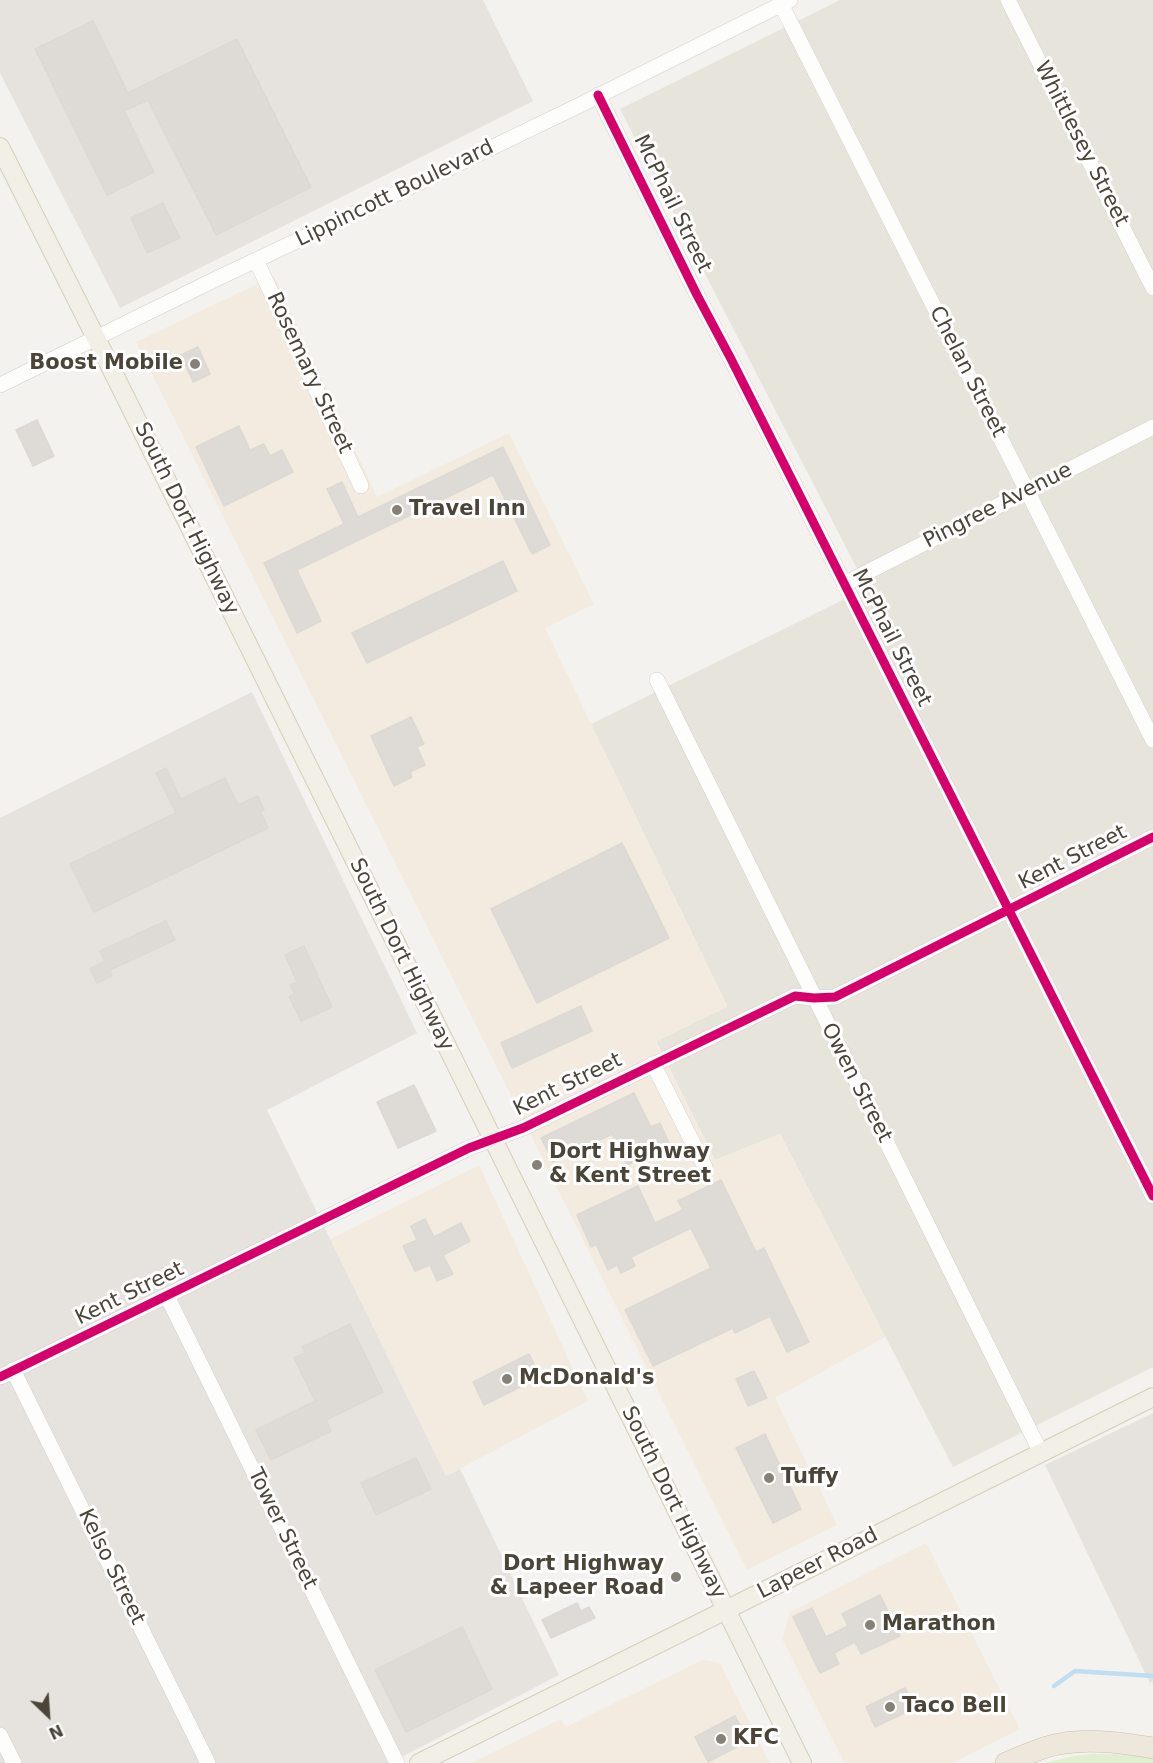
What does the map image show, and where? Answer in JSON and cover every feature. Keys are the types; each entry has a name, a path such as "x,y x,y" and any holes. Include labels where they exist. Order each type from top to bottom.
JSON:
{"highway":[{"path":"1006,1763 1059,1744 1096,1741 1153,1748"}],"main road":[{"name":"South Dort Highway","path":"0,147 802,1763"},
{"name":"Lapeer Road","path":"419,1763 1153,1397"}],"street":[{"name":"Whittlesey Street","path":"1008,0 1153,288"},
{"name":"Lippincott Boulevard","path":"0,385 786,2"},
{"name":"Chelan Street","path":"786,2 1153,741"},
{"name":"McPhail Street","path":"598,95 1153,1196"},
{"name":"Rosemary Street","path":"256,260 361,486"},
{"name":"Pingree Avenue","path":"843,584 1153,427"},
{"name":"Owen Street","path":"657,680 1041,1454"},
{"name":"Kent Street","path":"7,1373 469,1148 523,1128 795,996 835,997 1153,837"},
{"path":"653,1064 705,1167"},
{"name":"Tower Street","path":"167,1296 397,1763"},
{"name":"Kelso Street","path":"7,1373 208,1763"},
{"path":"0,1736 14,1763"}],"shaded area":[{"path":"0,0 483,0 533,101 120,308 0,73"},
{"path":"840,0 1153,0 1153,1367 953,1467 780,1134 715,1160 656,1041 727,1006 591,724 867,588 620,109"},
{"path":"274,276 377,497 509,433 594,604 545,628 727,1007 656,1042 715,1160 780,1134 885,1337 775,1398 837,1525 747,1570 136,342"},
{"path":"252,692 417,1033 267,1110 446,1476 460,1469 559,1675 390,1763 0,1763 0,818"},
{"path":"479,1165 588,1401 446,1476 330,1239"},
{"path":"1153,1413 1153,1681 1150,1683 1045,1465"},
{"path":"926,1543 1020,1729 953,1763 844,1763 782,1639 790,1612"},
{"path":"702,1660 720,1663 770,1763 471,1763 561,1719 566,1727"}],"green space":[{"path":"1092,1754 1153,1758 1153,1763 1045,1763"}],"building":[{"path":"93,21 128,93 237,39 311,187 216,235 148,100 124,111 154,172 107,195 35,49"},
{"path":"163,203 180,238 147,253 131,218"},
{"name":"Boost Mobile","path":"198,347 210,374 193,382 181,355"},
{"path":"37,420 54,456 33,466 16,430"},
{"path":"239,426 250,450 264,444 270,456 282,450 293,472 224,506 196,447"},
{"name":"Travel Inn","path":"503,447 550,545 532,554 493,475 297,570 321,621 297,633 264,563 344,524 327,489 342,482 358,517"},
{"path":"503,561 517,591 367,663 352,633"},
{"path":"411,717 424,744 417,747 425,765 410,772 412,777 394,786 371,736"},
{"path":"166,768 181,799 225,778 238,805 258,796 264,810 260,811 268,828 94,912 70,864 176,813 156,773"},
{"path":"622,843 669,938 537,1003 491,909"},
{"path":"166,921 175,940 110,970 112,976 97,983 90,969 105,961 100,951"},
{"path":"304,946 332,1007 301,1021 289,997 295,994 290,985 297,982 285,955"},
{"path":"581,1006 592,1031 512,1068 501,1043"},
{"path":"414,1085 436,1131 398,1148 377,1102"},
{"path":"634,1093 651,1127 660,1123 670,1145 627,1165 612,1134 553,1162 541,1138"},
{"path":"721,1180 756,1252 764,1248 809,1342 787,1352 770,1316 735,1333 733,1328 653,1366 625,1310 711,1268 691,1228 631,1257 635,1266 621,1273 617,1265 608,1270 596,1244 591,1247 577,1215 638,1186 655,1223 683,1210 678,1201"},
{"path":"425,1219 434,1237 461,1223 470,1241 443,1255 453,1274 437,1281 430,1265 415,1271 403,1246 417,1240 411,1226"},
{"path":"350,1324 383,1392 326,1420 331,1431 271,1460 256,1430 315,1401 294,1358 305,1353 302,1347"},
{"name":"McDonald's","path":"529,1354 540,1377 484,1405 473,1382"},
{"path":"754,1371 767,1398 748,1406 736,1379"},
{"name":"Tuffy","path":"765,1434 801,1509 773,1523 736,1448"},
{"path":"416,1458 431,1489 376,1515 361,1483"},
{"path":"880,1595 900,1636 861,1654 855,1642 834,1653 839,1664 820,1673 793,1617 812,1608 826,1637 848,1626 842,1614"},
{"path":"577,1603 581,1611 589,1607 595,1618 551,1638 542,1620"},
{"path":"462,1627 492,1689 406,1732 375,1670"},
{"name":"Taco Bell","path":"905,1688 915,1708 875,1727 866,1707"},
{"name":"KFC","path":"735,1716 748,1741 708,1762 695,1737"}],"waterway":[{"path":"1054,1686 1075,1671 1153,1676"}],"cycle path":[{"path":"598,95 1153,1196"},
{"path":"0,1377 469,1148 523,1128 795,996 835,997 1153,837"}],"place":[{"name":"Boost Mobile","path":"195,364"},
{"name":"Travel Inn","path":"397,510"},
{"name":"Dort Highway & Kent Street","path":"537,1165"},
{"name":"McDonald's","path":"507,1379"},
{"name":"Tuffy","path":"769,1478"},
{"name":"Dort Highway & Lapeer Road","path":"676,1577"},
{"name":"Marathon","path":"870,1625"},
{"name":"Taco Bell","path":"890,1707"},
{"name":"KFC","path":"721,1739"}]}
